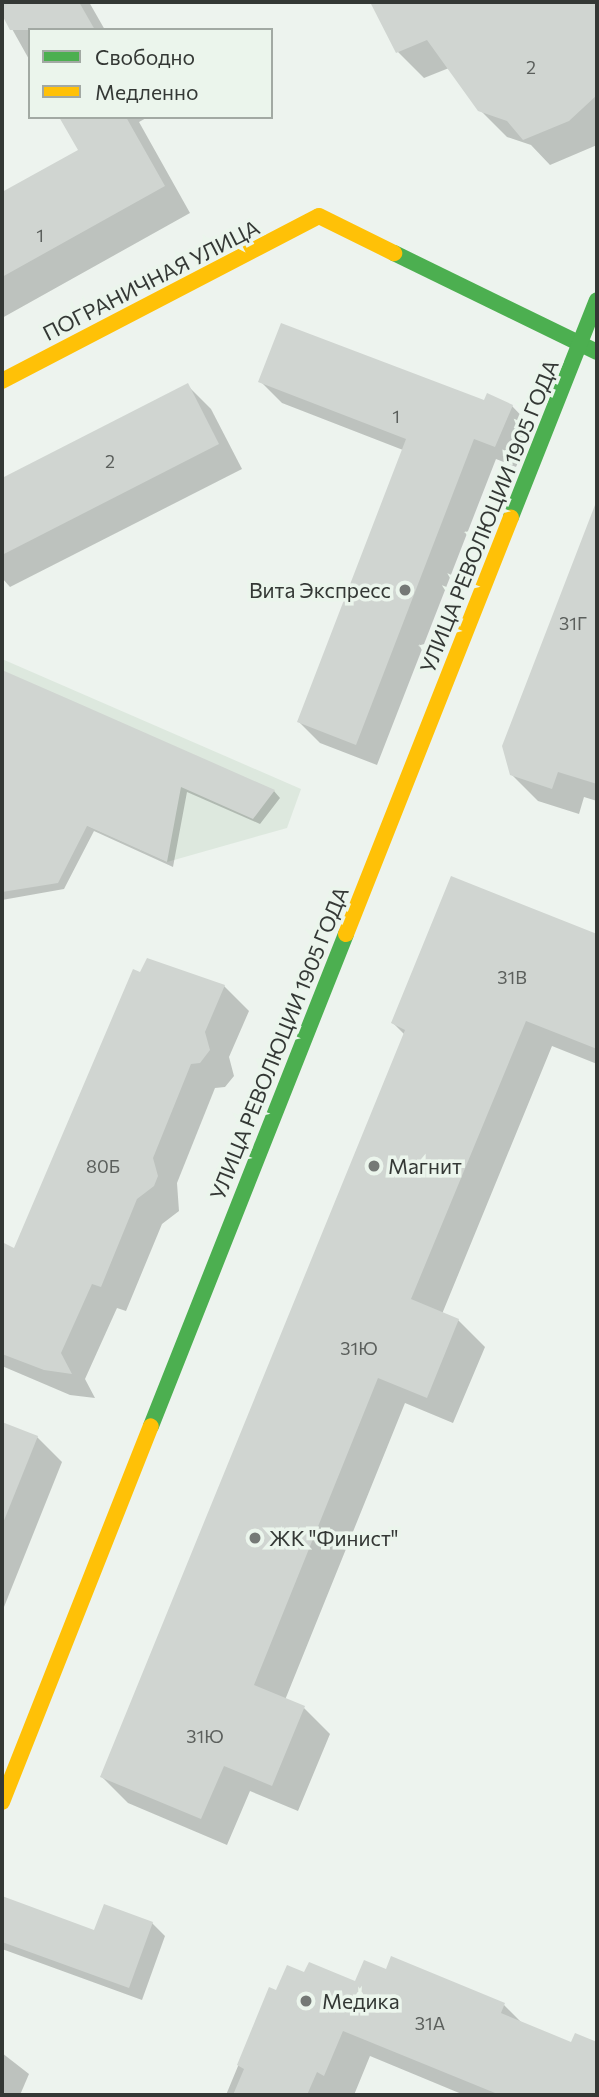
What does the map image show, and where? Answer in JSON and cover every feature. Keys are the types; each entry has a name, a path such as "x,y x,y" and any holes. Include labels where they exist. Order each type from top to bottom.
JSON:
{"street":[{"name":"ПОГРАНИЧНАЯ УЛИЦА","path":"2,381 320,216 579,345"},
{"name":"УЛИЦА РЕВОЛЮЦИИ 1905 ГОДА","path":"2,1802 597,300"},
{"path":"579,345 597,352"}],"shaded area":[{"path":"2,659 301,789 287,828 167,862 2,788"}],"building":[{"path":"2,2 79,2 94,28 10,30 2,15"},
{"path":"370,2 597,2 597,95 569,121 523,140 507,121 478,111 427,40 396,53"},
{"path":"60,119 127,119 165,186 2,277 2,192 78,150"},
{"path":"281,323 484,400 487,393 513,405 495,447 474,439 356,745 297,722 406,439 258,382"},
{"path":"188,383 219,444 2,555 2,478"},
{"path":"595,505 597,784 558,772 552,789 510,775 502,746"},
{"path":"2,670 275,790 253,819 181,787 167,862 87,826 58,883 2,892"},
{"path":"451,876 597,934 597,1049 526,1021 411,1299 459,1319 427,1398 378,1378 254,1685 305,1706 272,1786 224,1766 201,1819 100,1777 405,1030 391,1023"},
{"path":"147,958 225,985 205,1032 210,1050 200,1063 191,1064 153,1158 158,1176 154,1186 137,1199 101,1287 92,1284 61,1353 72,1374 44,1370 2,1354 2,1242 14,1248 133,969 140,972"},
{"path":"2,1422 38,1436 3,1523 2,1522"},
{"path":"2,1896 94,1930 104,1904 153,1922 129,1988 2,1942"},
{"path":"391,1956 505,2003 501,2013 571,2042 575,2033 597,2042 597,2095 500,2095 343,2031 324,2076 317,2072 307,2095 233,2095 244,2069 237,2065 269,1987 276,1990 287,1965 304,1972 309,1962 355,1981 364,1960 386,1969"}],"traffic: fast":[{"path":"394,253 597,352"},
{"path":"511,517 597,300"},
{"path":"151,1426 346,934"}],"traffic: slow":[{"path":"2,381 319,216 394,253"},
{"path":"346,934 511,517"},
{"path":"2,1802 151,1426"}],"place":[{"name":"Вита Экспресс","path":"405,590"},
{"name":"Магнит","path":"374,1166"},
{"name":"ЖК \"Финист\"","path":"255,1538"},
{"name":"Медика","path":"306,2001"}]}
